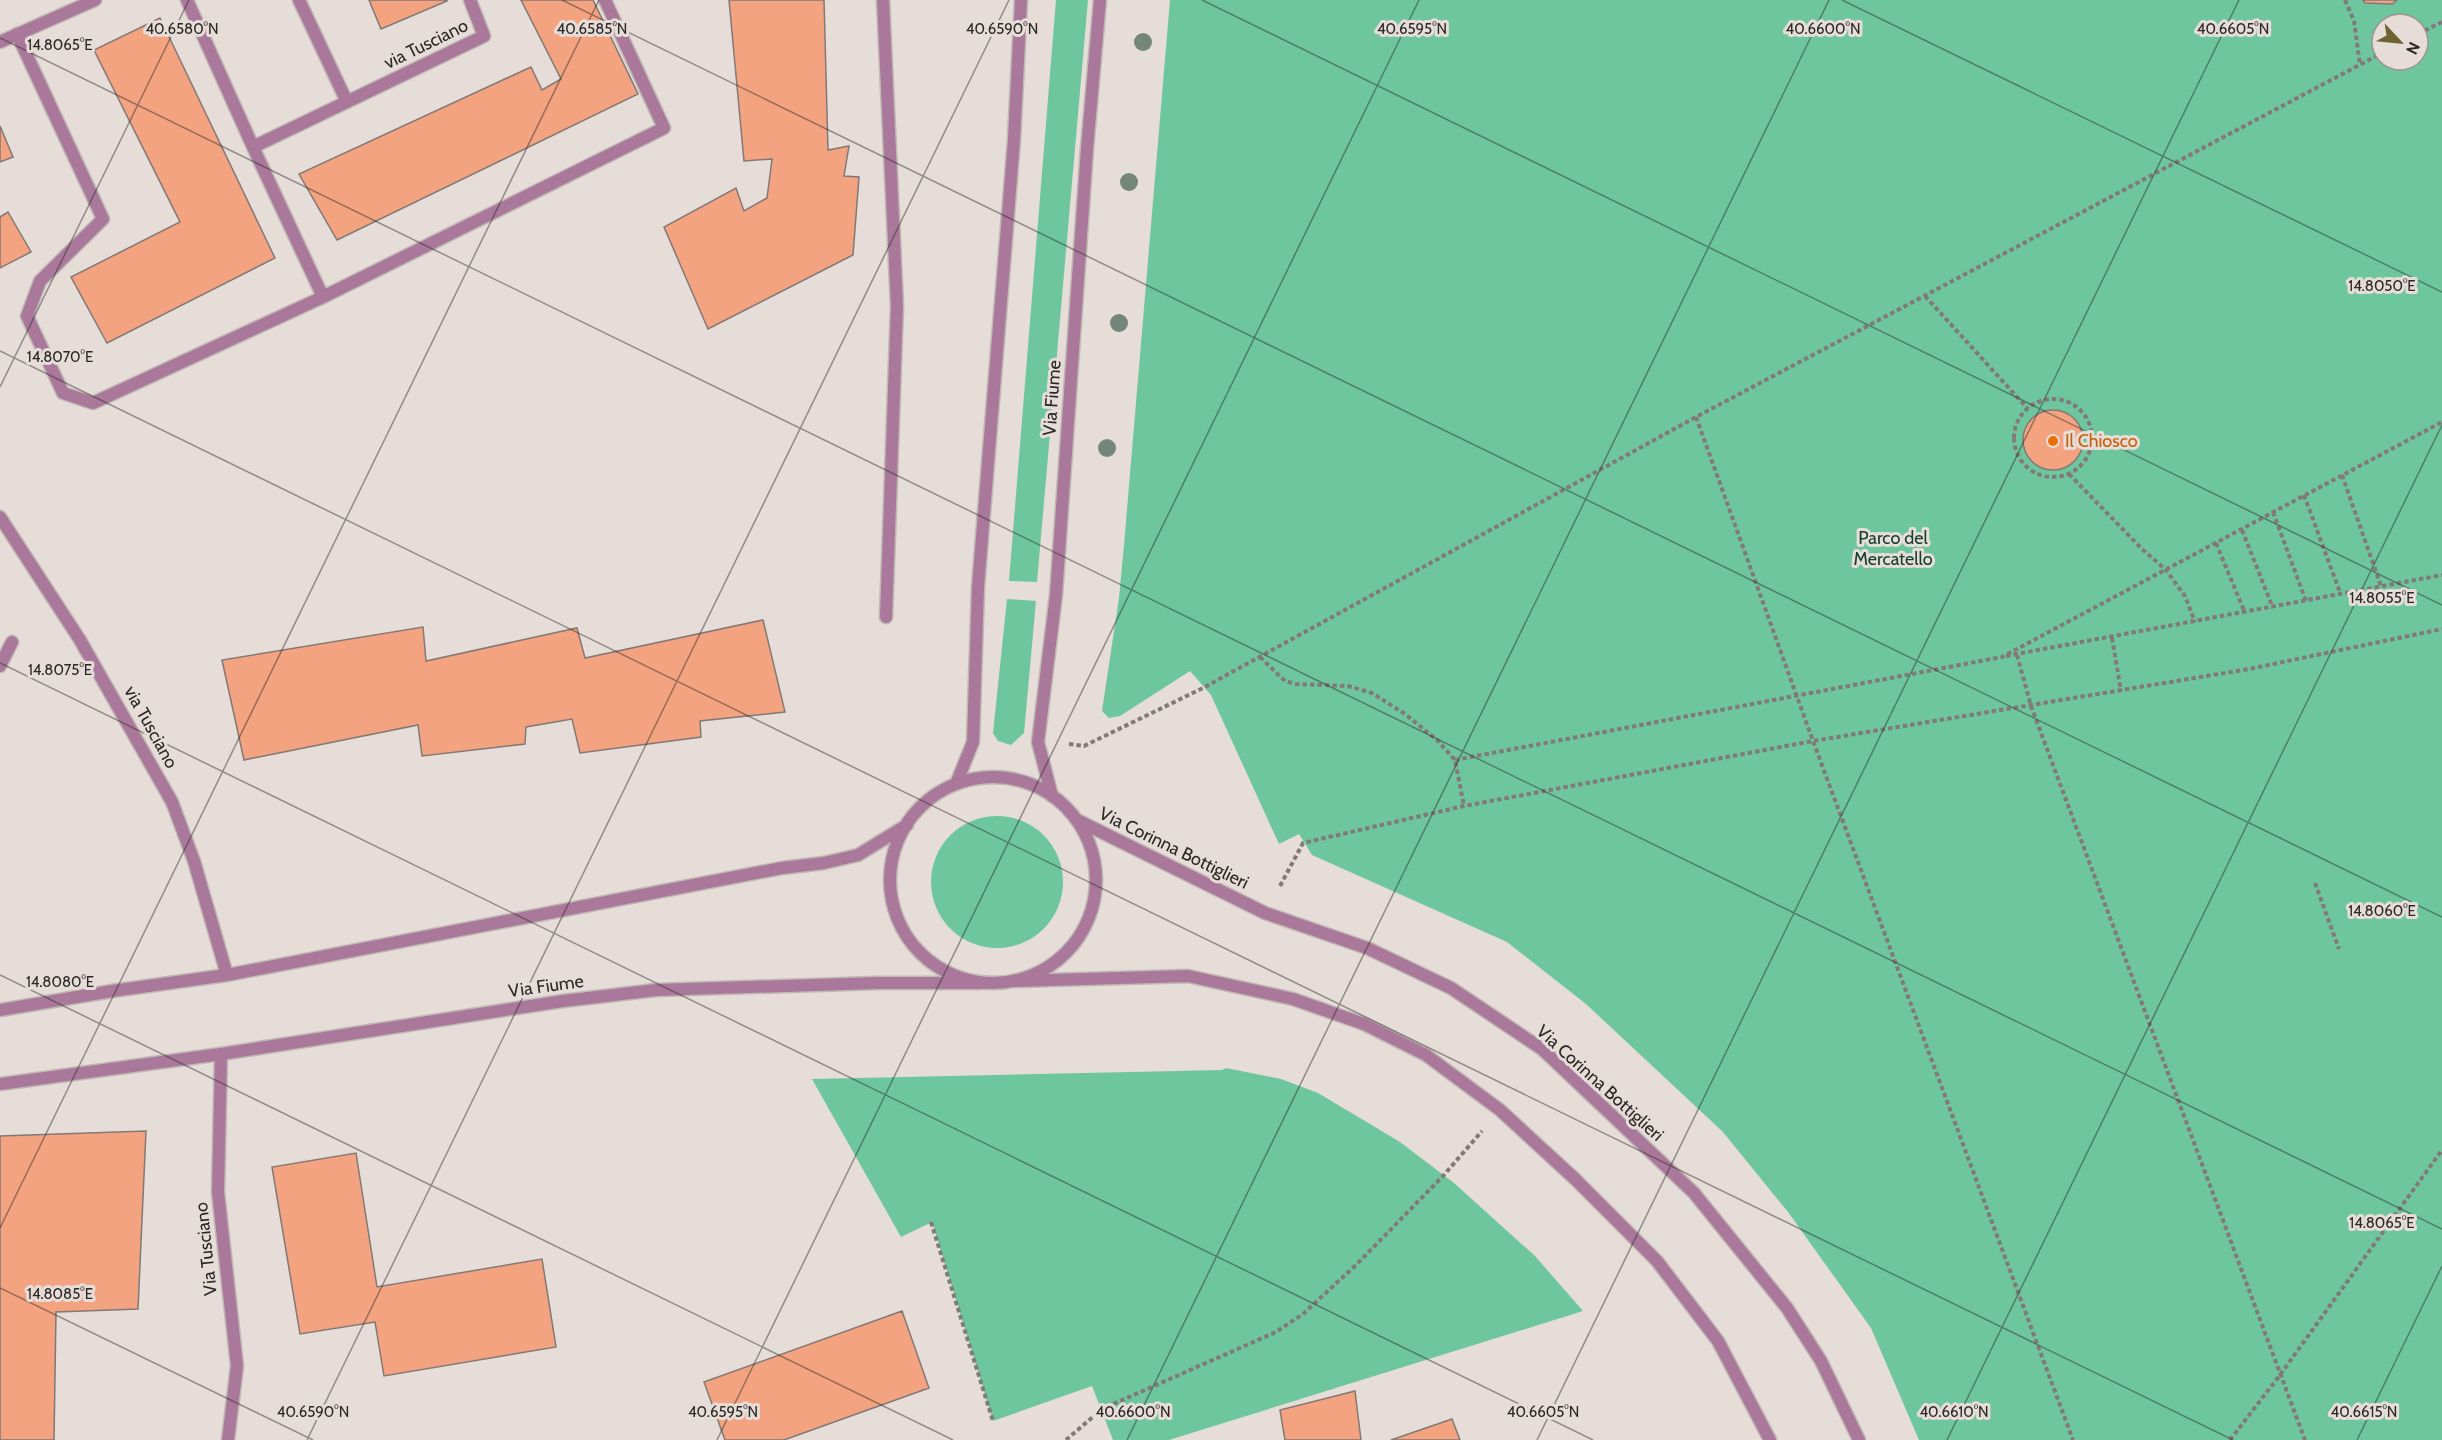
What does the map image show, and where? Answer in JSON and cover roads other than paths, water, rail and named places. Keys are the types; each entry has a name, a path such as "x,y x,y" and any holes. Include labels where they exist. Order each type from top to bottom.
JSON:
{"street":[{"path":"0,42 95,0"},
{"path":"187,0 323,297"},
{"path":"299,0 348,102"},
{"name":"via Tusciano","path":"253,147 484,36 470,0"},
{"path":"17,34 103,219 40,281 27,316 63,393 93,403 323,297 664,128 605,0"},
{"path":"883,0 897,306 886,617"},
{"path":"956,784 973,742 978,586 1014,140 1021,0"},
{"name":"Via Fiume","path":"1052,796 1038,742 1056,595 1087,149 1100,0"},
{"name":"via Tusciano","path":"0,517 80,640 172,802 194,861 226,975"},
{"path":"0,666 12,642"},
{"path":"1014,981 1039,973 1060,959 1077,940 1090,918 1095,892 1095,867 1089,842 1077,820 1052,796 1035,786 1016,780 996,777 975,779 956,784 920,808 907,825 895,849 891,874 892,900 901,925 915,947 934,965 956,977 981,983 1188,976 1293,999 1364,1024 1426,1055 1500,1110 1575,1179 1657,1261 1718,1341 1770,1440"},
{"name":"Via Corinna Bottiglieri","path":"1077,820 1265,913 1367,948 1450,988 1542,1049 1701,1201 1787,1308 1821,1360 1859,1440"},
{"path":"0,1010 226,975 782,868 824,863 858,855 907,825"},
{"name":"Via Fiume","path":"0,1084 221,1054 563,1001 656,990 877,983 981,983"},
{"name":"Via Tusciano","path":"221,1054 218,1192 237,1366 228,1440"}],"place":[{"name":"Il Chiosco","path":"2053,441"}],"park label":[{"name":"Parco del Mercatello","path":"1893,548"}]}
